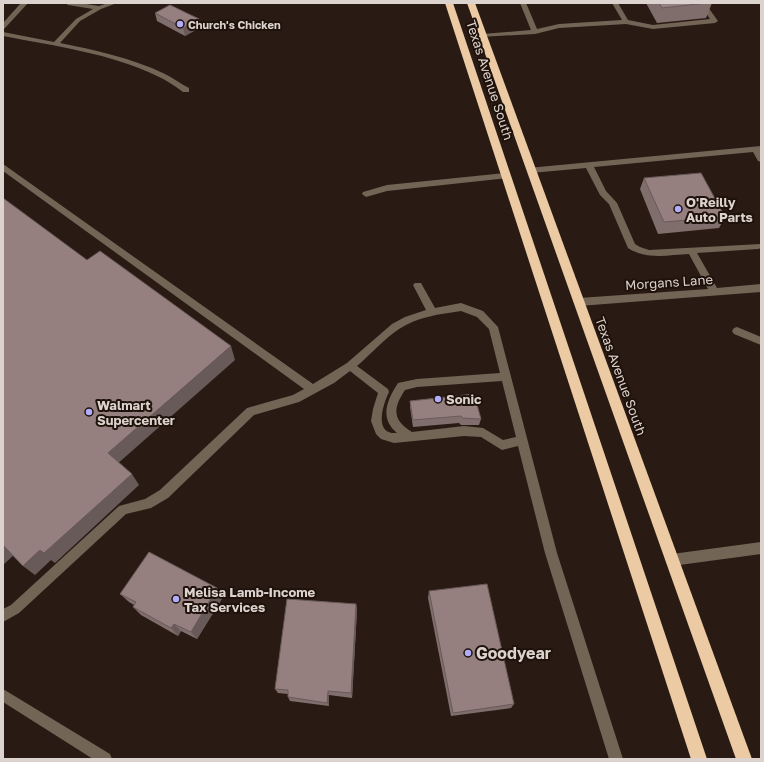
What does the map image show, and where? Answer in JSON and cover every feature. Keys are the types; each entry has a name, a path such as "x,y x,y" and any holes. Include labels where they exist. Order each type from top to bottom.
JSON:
{"highway":[{"name":"Texas Avenue South","path":"449,3 699,759"},
{"name":"Texas Avenue South","path":"471,3 744,759"}],"street":[{"path":"3,26 25,3"},
{"path":"68,3 99,8"},
{"path":"55,44 78,20 99,8 114,3"},
{"path":"523,3 535,32"},
{"path":"615,3 626,22"},
{"path":"482,36 535,32 559,26 626,22 653,27 715,21 702,3"},
{"path":"3,34 55,44 129,62 158,74 186,90"},
{"path":"531,170 758,150 761,159"},
{"path":"589,165 603,192 613,203 631,246 637,250 649,253 758,246"},
{"path":"3,167 313,390"},
{"path":"366,194 387,188 505,176"},
{"path":"691,250 714,291"},
{"path":"418,285 432,312"},
{"name":"Morgans Lane","path":"579,302 761,288"},
{"path":"3,616 21,604 123,510 147,504 164,494 251,411 294,399 313,390 350,366 395,326 432,312 461,307 480,314 493,327 551,553 616,759"},
{"path":"737,331 761,340"},
{"path":"350,366 384,392 394,397"},
{"path":"412,437 396,427 392,421 392,403 394,397 402,386 417,383 507,377"},
{"path":"384,392 378,404 377,418 379,429 384,435 394,438 464,431 483,433 502,445 523,440"},
{"path":"672,560 761,548"},
{"path":"3,696 100,758"}],"building":[{"path":"659,3 707,3 662,8"},
{"path":"170,5 199,19 183,28 155,13"},
{"name":"O'Reilly Auto Parts","path":"701,173 725,217 664,222 644,178"},
{"name":"Walmart Supercenter","path":"3,198 87,260 100,251 231,346 108,453 132,474 44,553 40,550 23,566 3,545"},
{"path":"474,394 481,419 462,418 461,416 413,420 410,401"},
{"name":"Melisa Lamb-Income Tax Services","path":"149,552 217,588 191,632 174,624 171,628 133,607 136,602 120,594"},
{"name":"Goodyear","path":"487,584 514,704 453,713 429,591"},
{"path":"287,599 356,604 351,693 328,691 327,703 288,697 288,690 275,689"}],"place":[{"name":"Church's Chicken","path":"180,24"},
{"name":"O'Reilly Auto Parts","path":"678,209"},
{"name":"Sonic","path":"438,399"},
{"name":"Walmart Supercenter","path":"89,412"},
{"name":"Melisa Lamb-Income Tax Services","path":"176,599"},
{"name":"Goodyear","path":"468,653"}]}
